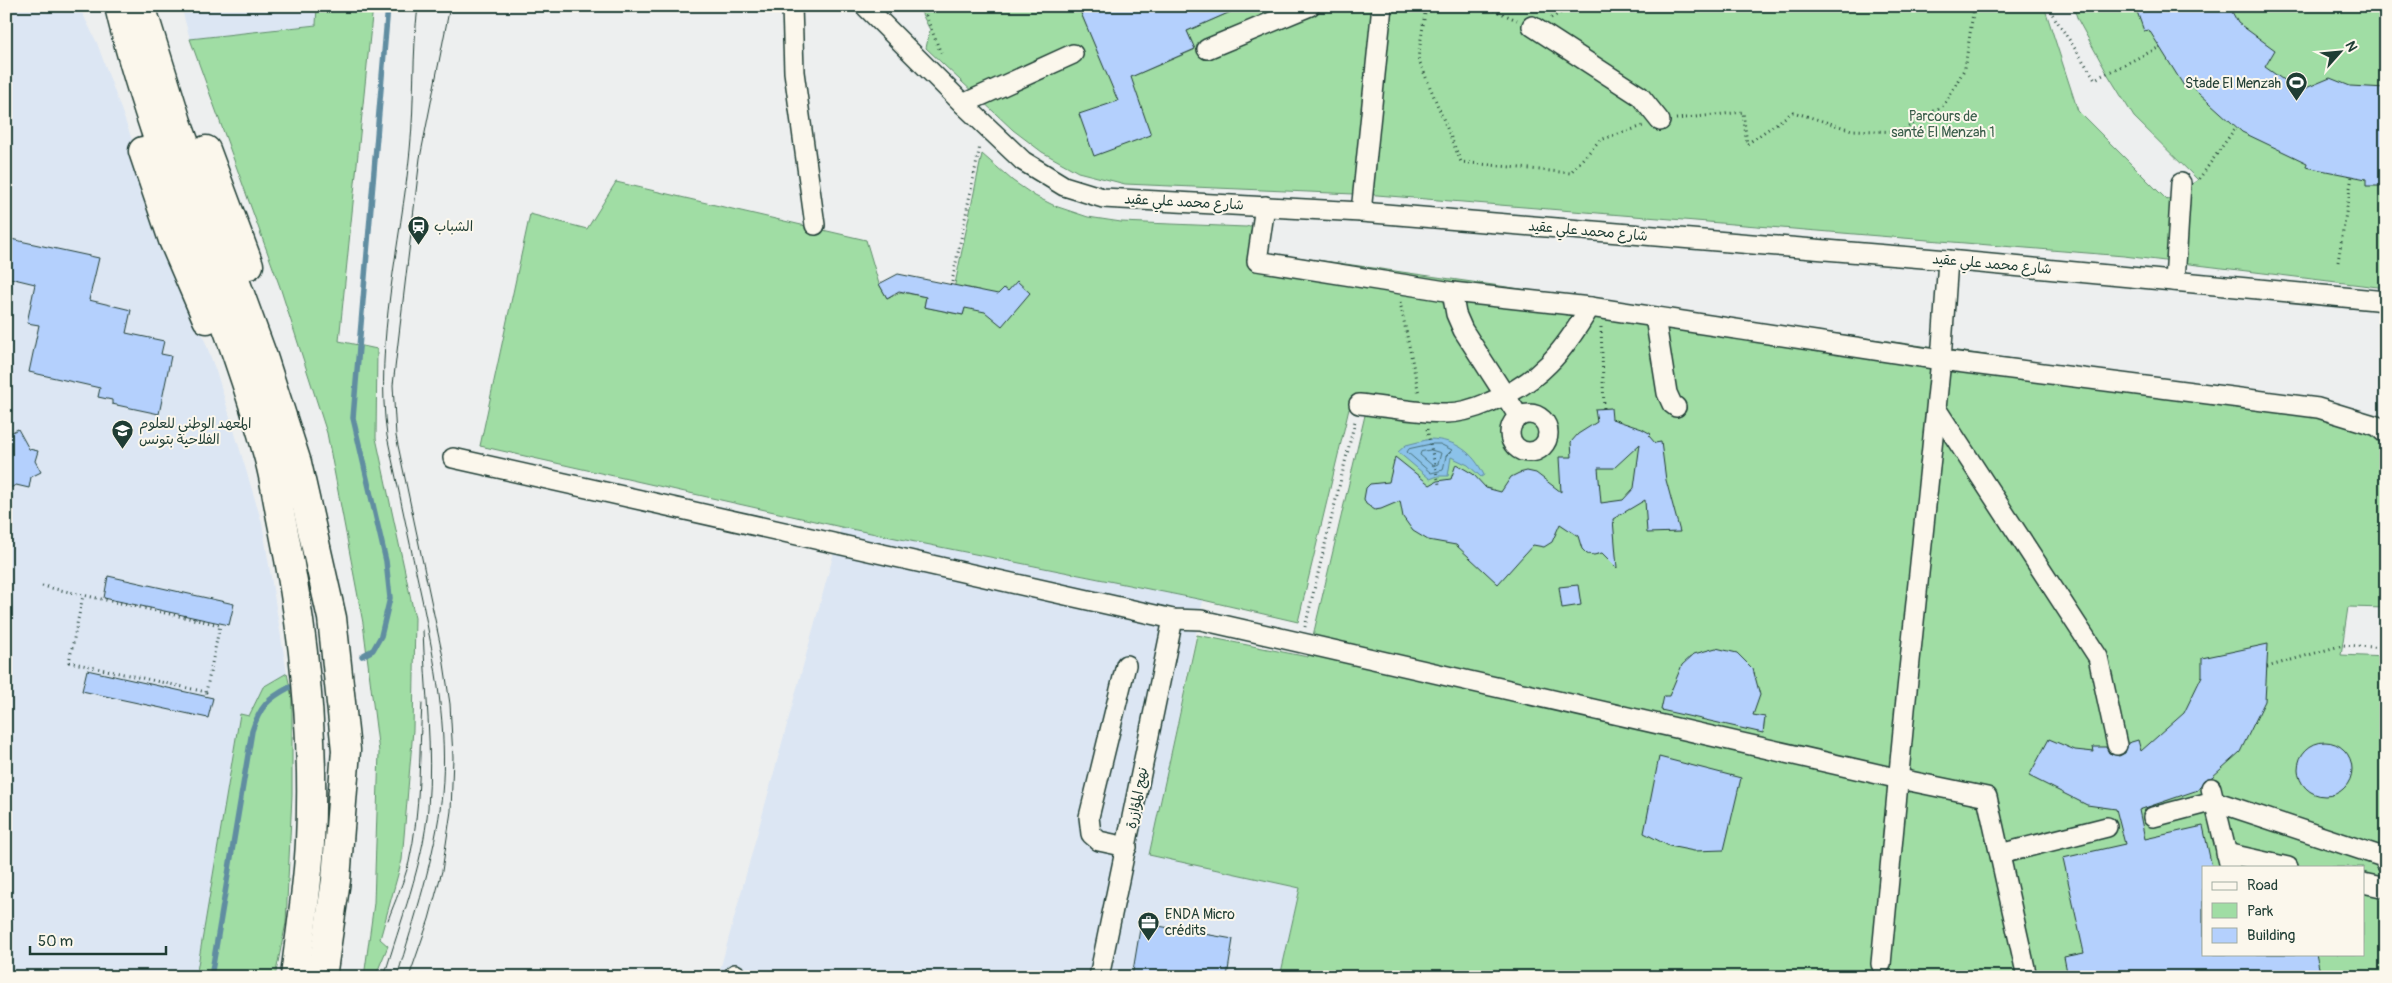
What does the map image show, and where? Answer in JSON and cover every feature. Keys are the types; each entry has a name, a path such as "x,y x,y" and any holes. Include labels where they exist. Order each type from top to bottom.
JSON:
{"highway":[{"path":"99,6 119,77 173,240 219,346 249,435 285,574 299,617"},
{"path":"119,6 151,117 188,223 218,267 263,357 297,463 332,618"},
{"path":"141,6 177,122 218,267 242,368 269,460 299,617 309,708 310,842 295,977"},
{"path":"162,6 181,77 265,307 287,382 310,484 332,618 346,750 351,853 340,977"},
{"path":"322,977 336,880 346,750"},
{"path":"284,977 298,892 310,772"}],"street":[{"path":"792,6 794,72 815,225"},
{"name":"شارع محمد علي عقيد","path":"865,6 984,126 1023,161 1048,177 1084,194 1122,200 1361,212 1948,260 2384,302"},
{"path":"1207,49 1310,6"},
{"path":"1361,212 1382,6"},
{"path":"1532,26 1640,96 1660,121"},
{"path":"962,104 1073,54"},
{"path":"2175,281 2188,184"},
{"path":"1265,206 1257,261 1452,292 1595,308 1941,360 2318,408 2377,426 2386,434"},
{"path":"1881,964 1941,360 1948,260"},
{"path":"1452,292 1456,314 1463,330 1519,417"},
{"path":"1359,404 1423,413 1449,413 1474,409 1528,384 1548,366 1595,308"},
{"path":"1655,317 1667,393 1672,404 1676,407"},
{"path":"1936,410 2098,657 2117,745"},
{"path":"454,458 1173,619 1201,620 1900,780 1987,797 2027,977"},
{"name":"نهج المؤازرة","path":"1100,977 1173,619"},
{"path":"1126,665 1089,818 1091,834 1099,841 1127,847"},
{"path":"2212,795 2228,860 2279,866"},
{"path":"2153,816 2212,795 2383,857 2386,863"},
{"path":"2000,854 2108,828"},
{"path":"2364,883 2386,888"}],"path":[{"path":"1437,6 1424,13 1418,58 1462,162 1570,173 1600,140 1660,121 1743,112 1747,144 1793,112 1852,130 1900,132 1944,105 1966,68 1974,6"},
{"path":"2047,6 2095,79 2160,47"},
{"path":"952,282 984,126"},
{"path":"2188,184 2236,126"},
{"path":"2338,262 2352,176"},
{"path":"1396,282 1439,483"},
{"path":"1595,308 1604,409"},
{"path":"1301,643 1359,404"},
{"path":"42,586 220,625 206,692 69,662 84,596"},
{"path":"2267,667 2343,645 2386,648"}],"shaded area":[{"name":"المعهد الوطني للعلوم الفلاحية بتونس","path":"6,6 79,6 97,43 218,377 262,523 287,673 263,687 249,716 240,714 196,977 6,977"},
{"path":"181,6 317,6 316,25 190,39"},
{"path":"841,527 1203,600 1149,855 1300,888 1280,977 718,977"}],"green space":[{"path":"317,6 373,6 339,341 377,349 376,438 415,618 413,730 402,860 380,939 388,946 375,977 364,977 374,903 379,752 363,623 327,433 280,287 190,39 316,25"},
{"name":"Parcours de santé El Menzah 1","path":"918,6 1078,6 1112,85 1194,50 1187,31 1244,6 2044,6 2078,111 2167,200 2198,180 2134,117 2107,73 2078,20 2073,6 2386,6 2386,288 2124,256 1377,195 1125,184 1078,172 1042,152 1013,130 926,48 930,30"},
{"path":"982,154 1013,181 1035,196 1055,206 1088,217 1121,222 1246,227 1271,220 1268,253 2316,402 2376,415 2386,420 2386,608 2348,607 2341,655 2386,657 2386,977 1280,977 1300,888 1149,855 1197,635 1308,657 1366,411 1349,409 1298,622 1203,600 841,527 480,446 530,214 587,229 616,182 866,240 879,284 887,298 901,292 926,297 924,307 963,315 965,308 979,295 979,290 964,287 963,291 954,289","holes":["1017,282 1030,293 1018,305 998,295 1004,288 1008,291"]},
{"path":"287,673 292,698 292,795 286,923 275,977 196,977 240,714 249,716 263,687"}],"water":[{"path":"1430,439 1448,442 1463,449 1475,460 1484,475 1481,477 1468,465 1451,457 1448,476 1438,476 1430,479 1398,452 1406,445"}],"building":[{"path":"1078,6 1244,6 1187,31 1195,49 1131,77 1151,135 1094,156 1079,114 1118,101"},
{"name":"Stade El Menzah","path":"2135,6 2229,6 2238,23 2275,50 2265,67 2299,91 2330,78 2350,86 2386,88 2386,186 2366,186 2366,179 2306,167 2307,163 2242,132 2188,83 2184,86 2149,30 2144,31"},
{"path":"6,238 99,258 89,300 131,310 126,333 164,341 161,354 171,356 159,414 112,404 112,400 98,397 100,388 29,372 39,325 27,323 35,284 6,277"},
{"path":"898,274 998,294 1004,288 1008,291 1017,281 1030,293 1002,326 985,312 965,308 963,315 924,307 926,297 899,291 887,298 879,284"},
{"path":"1611,408 1612,419 1642,429 1651,434 1649,436 1655,443 1661,442 1666,480 1680,532 1647,533 1645,500 1613,519 1617,568 1602,553 1587,554 1582,549 1578,536 1560,524 1552,542 1544,547 1533,545 1498,584 1456,545 1428,540 1413,531 1403,517 1400,501 1375,510 1366,504 1364,499 1366,488 1370,484 1389,482 1395,457 1430,485 1437,481 1451,479 1456,464 1473,474 1486,488 1501,492 1511,477 1527,471 1536,473 1561,492 1559,457 1572,457 1571,442 1578,434 1597,422 1595,409","holes":["1640,444 1634,488 1623,500 1601,503 1598,468 1614,468"]},
{"path":"18,429 29,449 38,451 35,461 41,472 31,477 29,488 16,485 6,490 6,435"},
{"path":"108,576 234,604 229,625 104,598"},
{"path":"1578,585 1581,605 1562,608 1559,587"},
{"path":"2268,644 2265,701 2240,752 2212,777 2204,780 2198,790 2139,810 2145,839 2203,826 2212,866 2202,866 2202,956 2316,956 2321,977 2068,977 2064,957 2084,953 2063,858 2125,844 2116,809 2087,805 2029,776 2049,739 2075,750 2094,752 2093,747 2106,747 2109,753 2119,756 2125,753 2128,743 2138,740 2141,751 2184,713 2202,676 2202,658"},
{"path":"1716,648 1737,653 1753,669 1760,695 1753,715 1765,717 1763,733 1661,710 1664,696 1669,696 1682,665 1694,654"},
{"path":"87,670 213,698 208,718 82,691"},
{"path":"2320,742 2330,742 2340,746 2348,754 2352,769 2348,784 2340,792 2330,796 2320,796 2310,792 2302,784 2298,774 2298,764 2302,754 2310,746"},
{"path":"1659,757 1741,778 1724,850 1694,851 1669,846 1644,833"},
{"path":"1141,923 1233,939 1227,977 1132,977"}],"waterway":[{"path":"362,656 373,650 381,636 390,598 386,561 353,418 388,6"},
{"path":"211,977 252,731 265,705 290,687"}],"tram line":[{"path":"397,977 435,841 442,794 443,769 442,720 436,671 387,436 384,400 386,329 410,150 418,6"},
{"path":"409,977 429,919 442,871 451,811 453,757 450,704 443,657 396,436 393,385 420,158 450,6"},
{"path":"384,977 416,872 428,808 430,763 423,630"},
{"path":"388,920 405,877 416,823 422,703"}],"place":[{"name":"Stade El Menzah","path":"2297,102"},
{"name":"الشباب","path":"418,245"},
{"name":"المعهد الوطني للعلوم الفلاحية بتونس","path":"123,450"},
{"name":"ENDA Micro crédits","path":"1149,941"}]}
